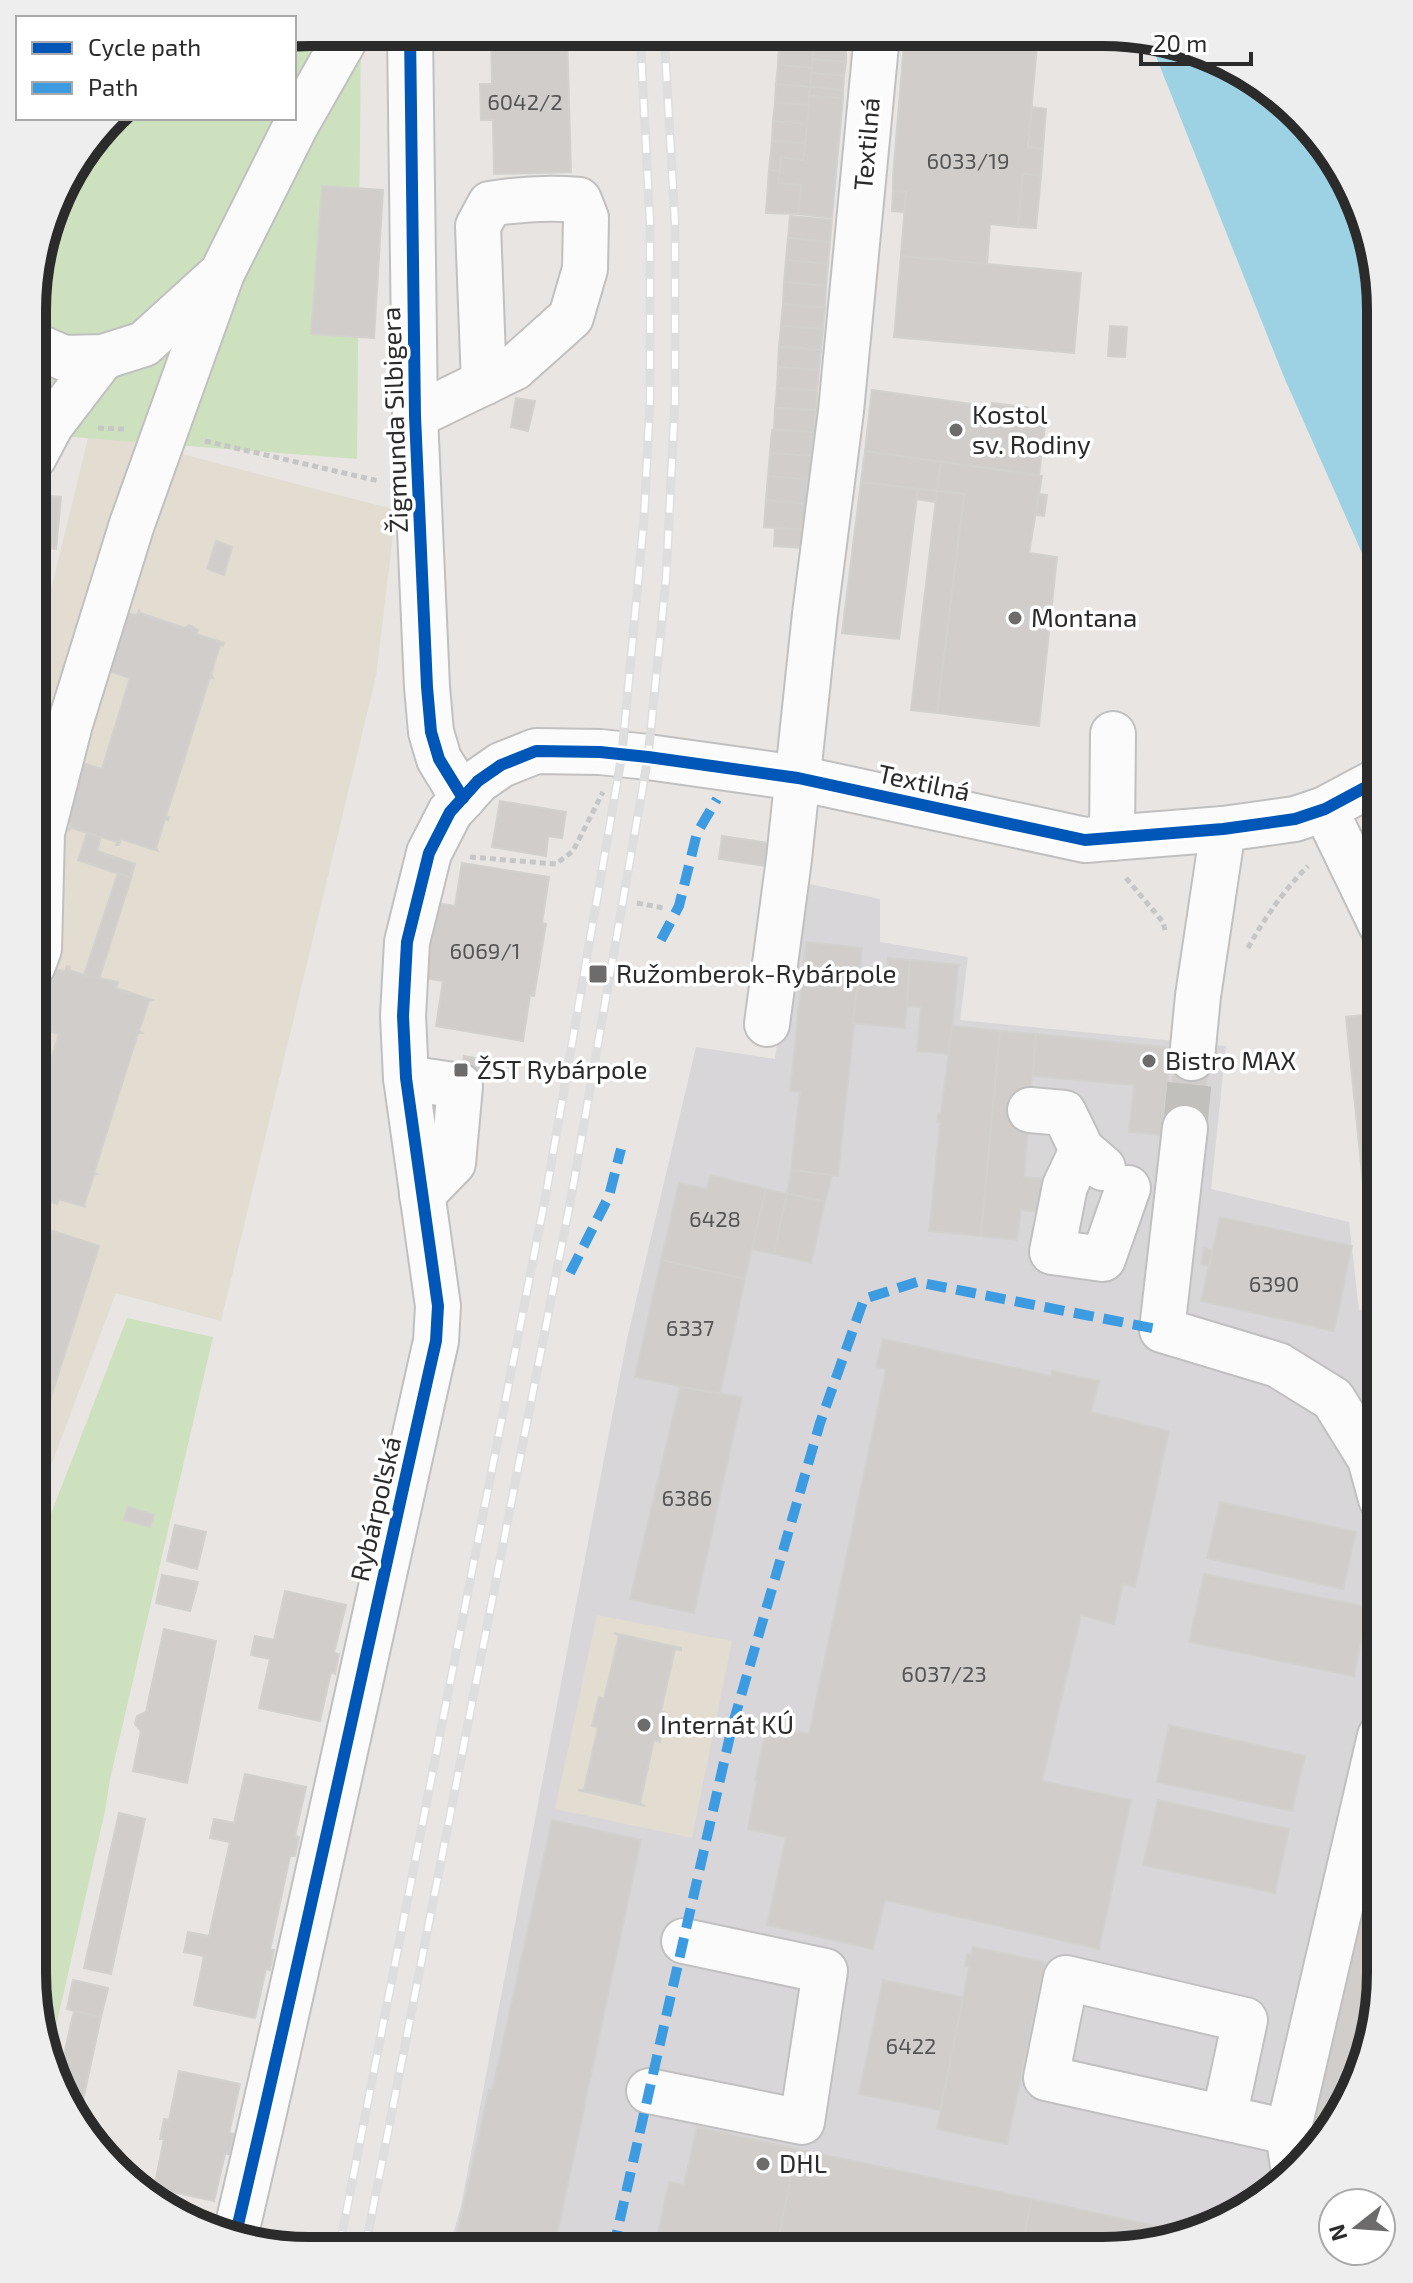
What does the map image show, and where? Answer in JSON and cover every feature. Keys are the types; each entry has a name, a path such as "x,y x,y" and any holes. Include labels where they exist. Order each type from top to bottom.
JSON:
{"street":[{"name":"Textilná","path":"798,778 841,411 876,46"},
{"path":"46,817 70,724 132,524 222,273 295,127 341,47"},
{"name":"Žigmunda Silbigera","path":"410,47 415,416 431,732 439,759 463,798"},
{"path":"46,350 64,358 103,357 144,344 222,273"},
{"path":"46,437 103,357"},
{"path":"415,416 484,383"},
{"path":"1113,734 1114,856"},
{"name":"Textilná","path":"463,798 478,781 518,756 536,751 600,752 798,778 1085,840 1114,856 1223,829 1295,819 1331,822 1367,791"},
{"path":"767,1024 798,778"},
{"name":"Rybárpoľská","path":"238,2227 436,1341 438,1306 406,1078 403,1016 407,942 429,853 450,812 463,798"},
{"path":"1331,822 1367,895"},
{"path":"1192,1058 1223,829"},
{"path":"1030,1110 1064,1113 1082,1150 1128,1188 1178,1195"},
{"path":"1185,1128 1162,1330 1278,1365 1333,1399 1366,1453"},
{"path":"1082,1150 1065,1186 1052,1252 1103,1259 1128,1188"},
{"path":"1224,2118 1245,2020 1066,1978 1046,2078 1224,2118 1290,2149 1366,1829"},
{"path":"649,2091 802,2122 825,1971 684,1941"}],"path":[{"path":"46,441 165,431 419,491"},
{"path":"518,861 556,864 573,851 605,787 600,752"},
{"path":"1247,949 1331,822"},
{"path":"1114,856 1127,879 1163,922 1166,935"},
{"path":"637,903 664,908"}],"shaded area":[{"path":"90,430 396,510 376,676 221,1321 116,1293 46,1479 46,611"},
{"path":"800,882 880,899 880,942 968,957 960,1020 1226,1046 1211,1189 1349,1222 1359,1310 1366,1309 1366,1990 1362,2024 1340,2090 1312,2134 1290,2160 1264,2182 1235,2202 1204,2217 1154,2232 1103,2237 452,2237 461,2206 627,1339 696,1047 775,1059"},
{"name":"Internát KÚ","path":"597,1615 732,1641 692,1838 555,1809"}],"green space":[{"path":"296,47 361,47 357,459 46,435 48,276 66,209 91,163 127,120 296,120"},
{"path":"127,1318 213,1337 54,2036 46,1973 46,1519 49,1519"}],"water":[{"path":"1154,51 1204,66 1235,81 1264,101 1290,123 1312,149 1332,178 1347,209 1362,259 1367,310 1367,564 1284,377"}],"building":[{"path":"779,46 813,49 812,68 778,65"},
{"path":"814,46 846,48 846,62 813,59"},
{"path":"904,46 1037,46 1028,147 1043,149 1041,176 1023,174 1018,227 990,224 987,264 901,256 906,192 893,191"},
{"path":"491,47 567,47 571,172 494,174 493,120 481,120 480,84 492,84"},
{"path":"813,59 846,62 844,76 811,73"},
{"path":"778,65 812,68 810,87 776,84"},
{"path":"811,73 844,76 843,90 810,87"},
{"path":"776,84 810,87 809,105 775,103"},
{"path":"810,87 843,90 843,98 809,96"},
{"path":"809,96 843,98 832,218 798,214 801,185 778,183 781,157 803,160"},
{"path":"775,103 809,105 807,124 773,121"},
{"path":"1032,107 1046,109 1043,149 1028,147"},
{"path":"773,121 807,124 805,143 772,141"},
{"path":"772,141 805,143 803,160 781,157 780,171 769,170"},
{"path":"769,170 780,171 778,183 801,185 798,214 766,213"},
{"path":"1023,174 1041,176 1036,228 1018,227"},
{"path":"322,186 383,190 374,338 311,334"},
{"path":"893,191 906,192 904,212 892,211"},
{"path":"790,216 832,220 830,242 788,238"},
{"path":"788,238 830,242 828,264 786,260"},
{"path":"901,256 1081,273 1074,353 894,337"},
{"path":"786,260 828,264 826,286 784,282"},
{"path":"784,282 826,286 825,308 783,304"},
{"path":"783,304 825,308 823,329 781,326"},
{"path":"781,326 823,329 821,350 779,347"},
{"path":"1110,326 1127,327 1125,357 1108,356"},
{"path":"779,347 821,350 819,370 778,367"},
{"path":"778,367 819,370 817,391 777,388"},
{"path":"777,388 817,391 816,410 775,408"},
{"name":"Kostol sv. Rodiny","path":"872,390 992,407 992,403 1047,410 1039,475 865,451"},
{"path":"516,398 535,401 528,431 511,427"},
{"path":"775,408 816,410 814,432 774,431"},
{"path":"772,430 814,432 811,456 770,453"},
{"path":"865,451 941,462 937,491 861,482"},
{"path":"770,453 811,456 810,480 768,476"},
{"path":"941,462 1042,476 1029,553 1057,557 1039,726 937,713 964,494 937,491"},
{"path":"768,476 810,480 808,504 766,500"},
{"path":"861,482 918,489 899,639 842,633"},
{"path":"918,489 937,491 936,502 916,499"},
{"path":"937,491 964,494 937,713 911,710"},
{"path":"1039,494 1047,495 1044,516 1035,515"},
{"path":"46,496 61,497 56,549 46,548"},
{"path":"766,500 808,504 805,530 764,527"},
{"path":"775,528 805,530 804,548 774,546"},
{"path":"216,541 232,547 224,575 207,569"},
{"path":"121,610 136,616 139,610 140,613 185,628 189,625 198,630 196,634 224,643 220,645 211,674 213,678 210,677 166,816 169,817 165,819 156,848 158,851 121,839 116,845 117,842 72,828 69,830 71,824 55,818 73,760 102,769 130,678 103,669"},
{"path":"500,801 566,812 562,838 548,836 546,856 492,847"},
{"path":"87,833 101,837 97,851 135,864 131,878 78,860"},
{"path":"722,836 769,843 766,866 719,859"},
{"path":"462,863 549,877 542,923 546,924 523,1041 436,1026 443,981 424,978 436,903 455,906"},
{"path":"118,873 131,878 99,979 84,975"},
{"path":"806,942 862,948 838,1176 791,1170 800,1092 790,1091"},
{"path":"888,958 910,960 905,1028 853,1023 859,970 887,974"},
{"path":"910,960 961,965 958,966 950,1054 917,1051 921,1007 907,1006"},
{"path":"67,966 69,970 84,975 118,982 116,988 152,1000 139,1031 142,1033 138,1033 94,1173 97,1174 84,1205 86,1207 59,1199 57,1204 46,1201 46,1075 59,1034 46,1030 46,979 50,967 65,972"},
{"path":"1367,1015 1366,1217 1346,1017"},
{"path":"952,1026 1000,1031 981,1236 929,1231 940,1123 937,1122 941,1113"},
{"path":"1000,1031 1036,1034 1024,1177 1054,1180 1049,1213 1021,1210 1017,1240 981,1236"},
{"path":"1036,1034 1171,1048 1162,1135 1129,1132 1134,1085 1033,1076"},
{"path":"464,1056 485,1060 483,1071 462,1067"},
{"path":"1175,1057 1209,1060 1202,1129 1168,1126"},
{"path":"791,1170 832,1175 825,1202 787,1193"},
{"path":"710,1175 766,1189 745,1279 661,1260 679,1183 707,1189"},
{"path":"766,1189 787,1194 774,1254 752,1249"},
{"path":"787,1194 825,1202 811,1263 774,1254"},
{"path":"1220,1217 1352,1246 1334,1331 1201,1301"},
{"path":"46,1229 99,1246 46,1413"},
{"path":"1204,1248 1213,1250 1209,1266 1201,1264"},
{"path":"661,1260 745,1279 720,1394 635,1377"},
{"path":"883,1339 1051,1376 1052,1371 1099,1381 1091,1412 1169,1431 1135,1587 1123,1584 1114,1624 1081,1615 1042,1781 1131,1800 1099,1949 885,1900 873,1949 767,1925 786,1837 748,1829 755,1780 767,1725 809,1734 886,1369 876,1367"},
{"path":"680,1387 742,1397 694,1613 630,1599"},
{"path":"1220,1502 1356,1532 1343,1589 1207,1558"},
{"path":"128,1507 154,1515 150,1527 124,1520"},
{"path":"175,1525 206,1532 197,1569 167,1561"},
{"path":"1204,1574 1366,1607 1354,1676 1189,1642"},
{"path":"162,1575 198,1582 190,1611 156,1603"},
{"path":"285,1591 346,1605 334,1653 339,1654 335,1674 331,1672 320,1721 259,1708 270,1659 251,1655 255,1636 274,1640"},
{"path":"164,1629 216,1641 187,1783 133,1771 141,1731 135,1724 137,1716 146,1712"},
{"path":"614,1633 681,1648 675,1649 661,1711 666,1713 660,1742 654,1740 640,1803 645,1806 578,1790 584,1790 598,1727 592,1726 599,1697 604,1699 619,1636"},
{"path":"1169,1725 1305,1756 1292,1811 1157,1782"},
{"path":"245,1774 306,1787 295,1836 299,1837 295,1856 290,1856 270,1950 274,1950 270,1970 266,1969 255,2018 194,2005 204,1956 184,1952 188,1932 209,1936 230,1842 210,1838 214,1819 234,1823"},
{"path":"1158,1800 1289,1829 1275,1893 1143,1865"},
{"path":"119,1813 145,1819 111,1974 84,1968"},
{"path":"552,1820 641,1840 557,2237 456,2237 489,2090 492,2091"},
{"path":"1366,1887 1366,1990 1362,2024 1340,2090 1311,2135"},
{"path":"973,1947 1045,1962 1007,2144 937,2129 969,1967 965,1966 967,1954 971,1955"},
{"path":"73,1980 108,1988 101,2017 67,2009"},
{"path":"883,1980 963,1997 940,2110 859,2094"},
{"path":"74,2011 101,2017 82,2106 62,2063"},
{"path":"179,2071 240,2084 229,2133 234,2134 229,2154 225,2154 214,2201 154,2186 164,2139 160,2139 164,2119 169,2120"},
{"path":"697,2127 797,2149 779,2237 657,2237 669,2182 684,2185"},
{"path":"797,2149 1032,2199 1024,2237 779,2237"},
{"path":"1032,2199 1167,2229 1103,2237 1024,2237"}],"tunnel":[{"path":"1185,1128 1192,1058"}],"railway":[{"path":"341,2237 546,1194 622,754 644,518 650,399 650,222 641,47"},
{"path":"367,2237 571,1198 648,757 666,579 675,401 675,223 665,47"}],"marked path":[{"path":"661,940 679,906 697,833 717,799"},
{"path":"570,1273 609,1196 621,1149"},
{"path":"616,2237 732,1727 820,1423 864,1299 917,1282 1162,1330"}],"cycle path":[{"path":"410,47 415,416 427,687 431,732 439,759 463,798"},
{"path":"237,2226 436,1341 438,1306 406,1078 403,1016 407,942 429,853 450,812 478,781 501,765 536,751 600,752 798,778 1085,840 1223,829 1295,819 1325,809 1367,787"}],"place":[{"name":"Kostol sv. Rodiny","path":"956,430"},
{"name":"Montana","path":"1015,618"},
{"name":"Ružomberok-Rybárpole","path":"598,974"},
{"name":"Bistro MAX","path":"1149,1061"},
{"name":"ŽST Rybárpole","path":"461,1070"},
{"name":"Internát KÚ","path":"644,1725"},
{"name":"DHL","path":"763,2164"}]}
